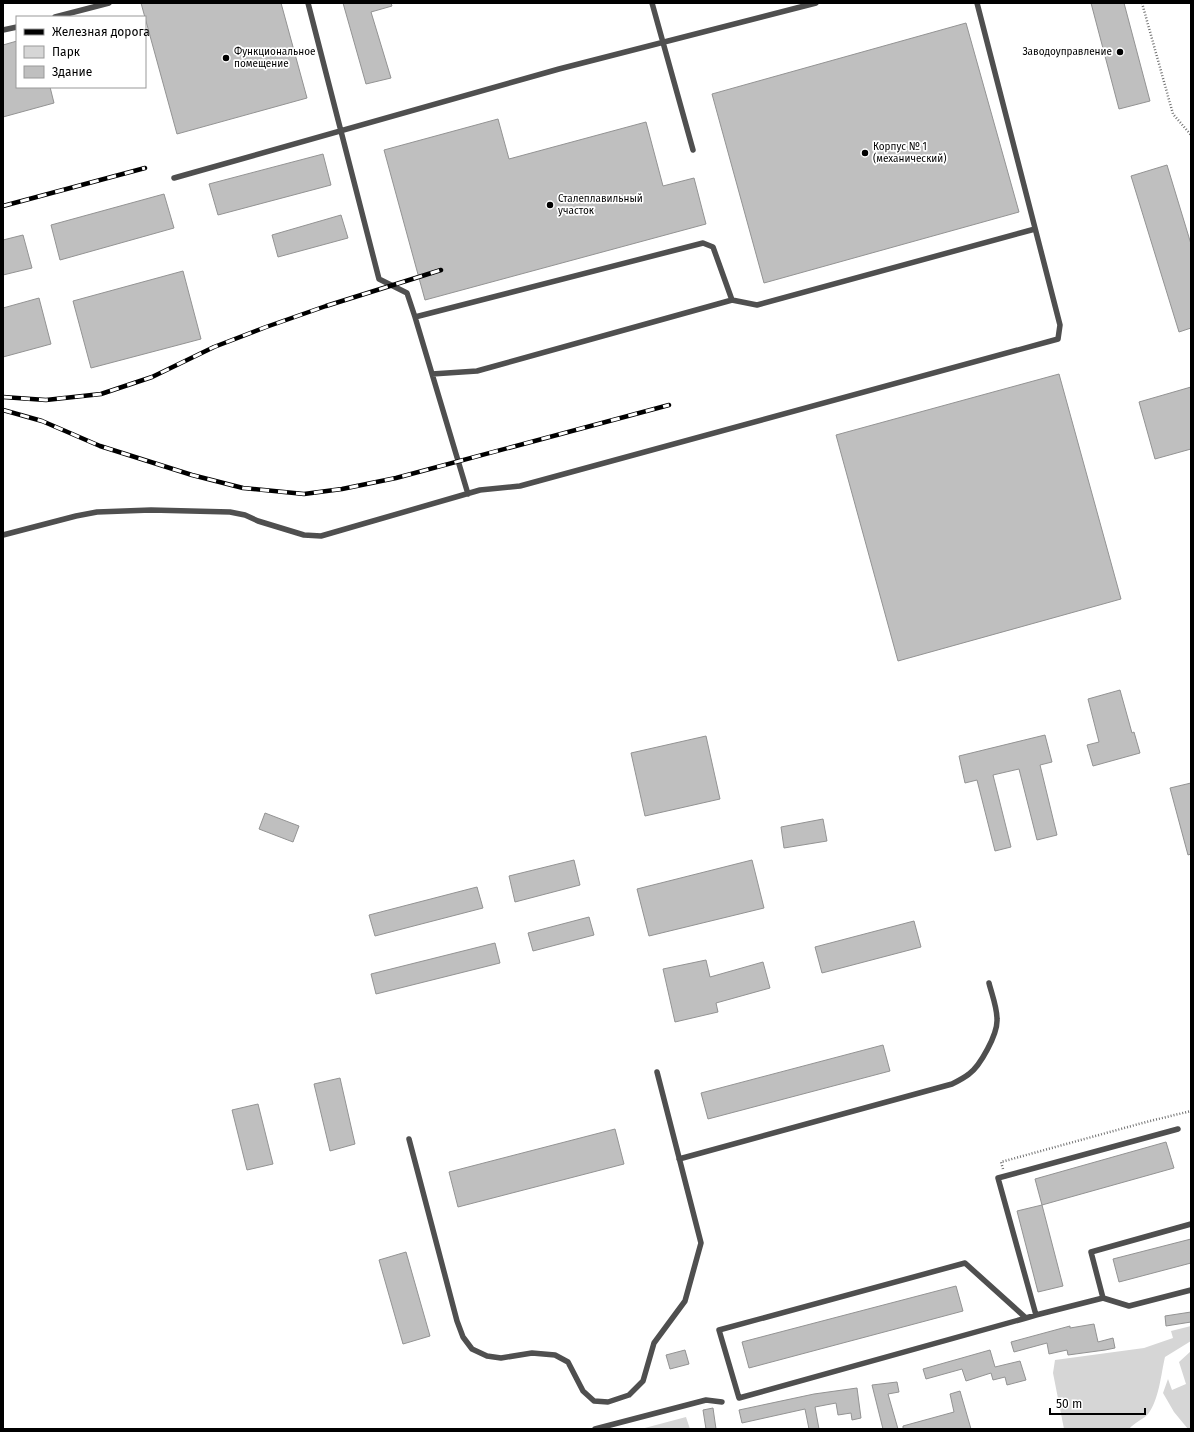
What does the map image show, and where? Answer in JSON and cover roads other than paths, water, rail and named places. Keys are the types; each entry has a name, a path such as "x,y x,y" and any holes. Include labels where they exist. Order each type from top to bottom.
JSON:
{"lane":[{"path":"59,16 109,3"},
{"path":"308,3 379,279 407,293 416,317 468,494"},
{"path":"652,3 693,150"},
{"path":"174,178 559,69 816,3"},
{"path":"3,535 97,512 151,510 230,512 245,515 258,521 304,535 321,536 468,494 489,489 520,486 1058,339 1060,325 976,3"},
{"path":"3,30 16,27"},
{"path":"432,374 477,371 732,300 757,305 1035,229"},
{"path":"416,317 703,243 713,247 732,300"},
{"path":"679,1159 952,1084 970,1074 982,1058 992,1040 997,1021 996,1007 989,982"},
{"path":"409,1139 457,1321 463,1337 472,1349 487,1356 501,1358 532,1352 556,1355 568,1362 583,1391 594,1401 608,1402 629,1395 643,1381 654,1343 685,1301 701,1243 657,1072"},
{"path":"1036,1316 998,1178 1178,1129"},
{"path":"1103,1298 1091,1252 1191,1224"},
{"path":"1026,1318 965,1263 719,1330 739,1398 1103,1298 1129,1306 1191,1290"},
{"path":"595,1429 706,1400 722,1402"}],"railway":[{"path":"3,206 145,168"},
{"path":"3,397 46,400 101,394 152,377 214,347 266,327 326,306 441,270"},
{"path":"3,410 42,421 100,446 192,475 243,488 304,494 342,489 396,478 669,405"}],"place":[{"name":"Заводоуправление","path":"1120,52"},
{"name":"Функциональное помещение","path":"226,58"},
{"name":"Корпус № 1 (механический)","path":"865,153"},
{"name":"Сталеплавильный участок","path":"550,205"}]}
